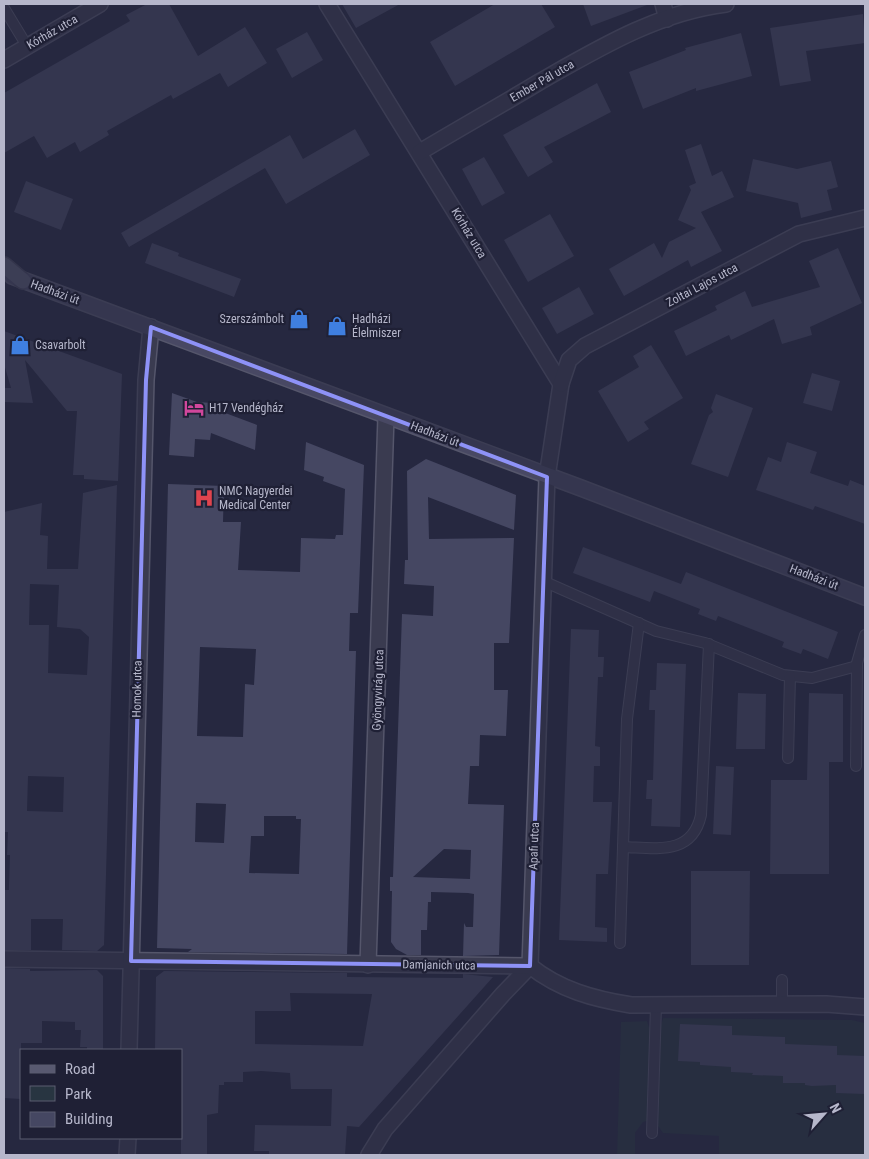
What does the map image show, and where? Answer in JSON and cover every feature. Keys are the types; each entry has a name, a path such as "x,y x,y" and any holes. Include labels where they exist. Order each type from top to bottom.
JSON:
{"main road":[{"path":"4,264 23,281"}],"street":[{"name":"Kórház utca","path":"4,60 100,4"},
{"name":"Kórház utca","path":"327,4 420,152 561,384"},
{"path":"663,4 667,19"},
{"name":"Ember Pál utca","path":"420,152 588,55 642,27 708,6 726,4"},
{"name":"Zoltai Lajos utca","path":"561,384 569,360 585,346 799,234 865,218"},
{"name":"Hadházi út","path":"4,273 865,598"},
{"name":"Homok utca","path":"129,1049 146,380 151,327"},
{"path":"547,477 561,384"},
{"name":"Gyöngyvirág utca","path":"368,965 386,416"},
{"name":"Apafi utca","path":"530,966 547,477"},
{"name":"Damjanich utca","path":"4,960 530,966"},
{"path":"369,1155 384,1129 496,1001 530,966 556,984 588,996 631,1005 782,1004 865,1007"},
{"path":"127,1155 128,1139"}],"lane":[{"path":"4,8 27,46"},
{"path":"543,581 639,624 669,635 708,644 790,676 812,678 857,666"},
{"path":"620,943 627,719 639,624"},
{"path":"856,766 857,666 859,651 865,635"},
{"path":"623,847 675,847 691,837 698,826 701,815 708,644"},
{"path":"788,758 790,676"},
{"path":"782,980 782,1004"},
{"path":"652,1133 656,1006"}],"highlighted area":[{"path":"151,327 547,477 530,966 131,961 146,380"}],"green space":[{"path":"663,1018 852,1020 865,1023 865,1155 719,1155 719,1136 663,1133 658,1126 661,1025"},
{"path":"647,1021 650,1030 647,1121 643,1122 635,1133 635,1155 617,1155 621,1022"}],"building":[{"path":"147,4 169,4 198,56 245,27 267,63 228,87 220,73 173,99 171,95 107,131 109,135 80,152 75,142 47,158 34,136 4,153 4,93 130,21 126,15"},
{"path":"342,4 400,4 356,28"},
{"path":"495,4 541,4 555,27 455,86 430,42"},
{"path":"583,4 646,4 647,5 591,26"},
{"path":"863,14 865,43 806,51 811,81 780,86 770,28"},
{"path":"307,32 323,60 292,78 276,49"},
{"path":"741,33 752,76 696,91 696,88 643,109 629,72 686,50 685,48"},
{"path":"597,83 611,112 544,147 553,162 528,177 503,135"},
{"path":"355,129 370,155 286,204 265,168 129,247 121,233 290,135 303,159"},
{"path":"701,144 712,176 722,171 734,197 701,212 722,251 691,267 688,260 624,296 609,269 654,243 662,258 669,242 696,228 678,220 691,190 689,186 696,183 685,150"},
{"path":"484,157 505,193 482,206 462,169"},
{"path":"753,159 797,169 831,161 838,187 827,190 832,210 801,218 798,203 746,191"},
{"path":"26,181 73,199 61,230 14,212"},
{"path":"550,214 574,256 528,282 504,240"},
{"path":"152,243 179,253 178,256 241,279 234,297 145,263"},
{"path":"838,248 862,303 810,327 812,335 782,344 774,319 731,340 729,335 686,356 674,331 717,310 715,306 745,291 752,307 820,287 809,261"},
{"path":"579,287 594,314 557,334 542,308"},
{"path":"4,331 122,374 118,481 84,479 84,475 73,475 77,411 67,411 25,360 33,403 4,402 4,388 11,388 4,364"},
{"path":"651,345 683,398 644,422 649,429 628,442 598,391 639,367 633,356"},
{"path":"812,373 840,381 832,411 803,403"},
{"path":"172,393 197,402 213,403 212,408 257,425 255,450 211,433 210,440 195,439 194,457 169,455"},
{"path":"716,394 753,408 728,477 691,464 709,415 713,412 711,408"},
{"path":"306,442 364,465 358,613 350,613 349,651 356,651 347,954 188,952 192,949 157,948 168,484 224,486 223,522 241,522 238,570 300,572 301,538 335,539 336,535 343,535 345,489 323,481 324,477 304,470","holes":["200,647 256,649 254,685 245,684 243,737 197,736","196,803 226,804 224,843 195,842","264,816 296,816 296,819 301,819 299,874 249,873 251,836 264,836"]},
{"path":"787,442 817,452 810,473 848,486 850,480 865,486 865,524 815,506 813,510 756,490 768,457 781,462"},
{"path":"426,459 516,495 514,530 428,497 429,539 514,538 509,643 494,643 494,690 508,690 506,736 480,735 479,766 470,766 468,804 504,805 499,955 463,956 464,923 466,927 473,927 474,894 468,893 431,892 431,902 428,902 427,930 421,930 421,955 407,955 396,949 391,942 392,891 390,891 390,877 393,877 402,614 433,616 434,586 404,584 405,560 408,560 407,471","holes":["444,849 471,850 470,879 413,877"]},
{"path":"117,485 104,945 97,951 62,950 63,919 31,919 31,950 4,950 4,890 9,890 10,855 7,855 8,832 4,832 4,512 42,503 40,535 48,536 47,569 78,569 83,493","holes":["30,584 59,585 57,627 80,629 89,637 87,675 48,673 49,625 29,625","28,776 64,777 63,812 27,811"]},
{"path":"583,547 681,584 686,572 838,632 828,659 803,649 801,654 782,647 784,642 718,616 716,621 698,614 700,609 654,591 650,602 573,573"},
{"path":"571,629 599,630 598,657 604,657 603,677 598,677 595,746 600,747 600,766 594,766 593,802 612,802 608,874 596,874 595,927 607,928 607,942 559,940"},
{"path":"657,663 686,664 680,827 651,826 652,799 646,799 647,780 653,780 655,710 649,710 650,690 656,690"},
{"path":"738,693 766,694 765,749 736,749"},
{"path":"809,693 843,694 843,762 829,762 829,874 770,874 771,780 807,780"},
{"path":"716,766 734,767 731,835 713,834"},
{"path":"691,871 750,871 749,965 691,965"},
{"path":"4,968 30,969 30,971 97,970 103,976 103,1049 80,1047 81,1030 75,1030 75,1022 42,1021 42,1043 21,1043 20,1099 4,1098"},
{"path":"164,971 347,973 347,977 463,978 463,974 493,977 359,1127 347,1126 345,1155 269,1155 269,1151 254,1151 255,1125 331,1126 332,1089 291,1089 290,1073 261,1071 243,1072 243,1082 224,1082 224,1085 219,1085 218,1113 207,1115 207,1155 181,1155 182,1049 155,1049 156,977","holes":["290,993 372,994 363,1046 255,1044 255,1011 291,1011"]},
{"path":"680,1024 732,1026 732,1035 785,1037 785,1044 837,1046 837,1055 865,1056 865,1094 836,1093 836,1085 812,1086 805,1085 805,1083 783,1083 783,1076 731,1072 731,1067 678,1061"}],"place":[{"name":"Szerszámbolt","path":"299,319"},
{"name":"Hadházi Élelmiszer","path":"337,326"},
{"name":"Csavarbolt","path":"20,345"},
{"name":"H17 Vendégház","path":"194,408"},
{"name":"NMC Nagyerdei Medical Center","path":"204,498"}]}
